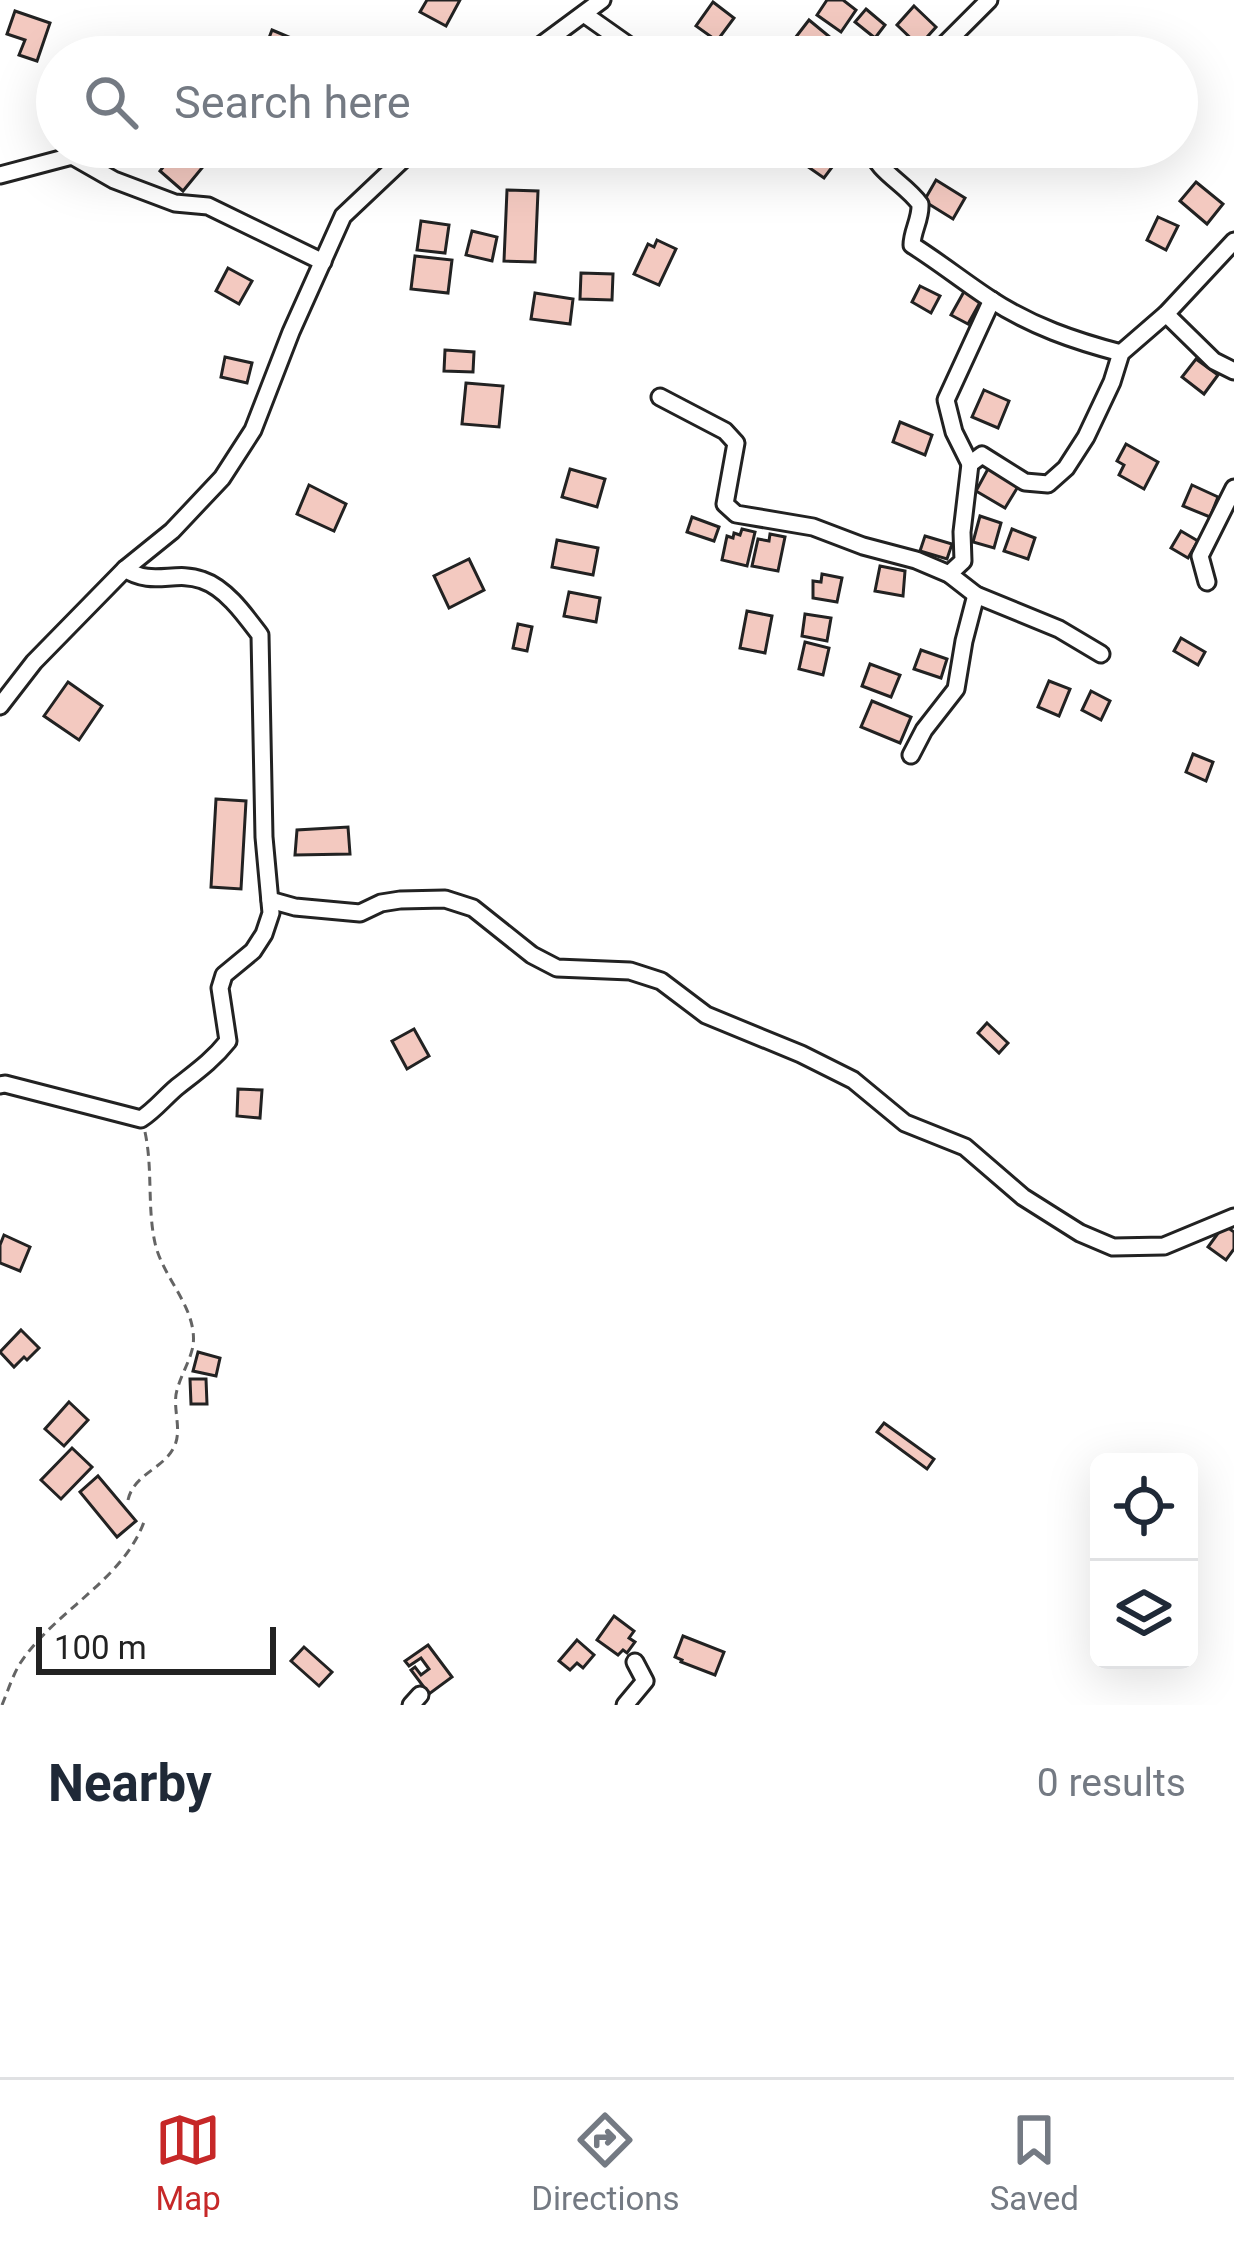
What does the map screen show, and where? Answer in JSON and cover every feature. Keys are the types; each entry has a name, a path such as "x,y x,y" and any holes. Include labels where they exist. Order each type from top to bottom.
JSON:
{"street":[{"path":"554,36 602,0"},
{"path":"953,36 989,0"},
{"path":"584,14 615,36"},
{"path":"0,175 36,166"},
{"path":"93,168 176,203 208,206 323,262"},
{"path":"0,706 34,662 124,568 172,531 222,478 254,430 343,216 394,168"},
{"path":"882,168 920,203 912,245 992,300 1071,340 1121,353"},
{"path":"970,464 982,455 1025,482 1048,484 1066,468 1086,436 1121,353 1166,314 1234,241"},
{"path":"949,574 963,561 970,464 946,400 992,300"},
{"path":"1166,314 1214,362 1234,371"},
{"path":"660,397 725,431 736,443 725,504 736,514 814,527 916,560 949,574 976,595 1059,629 1101,654"},
{"path":"1207,582 1200,556 1234,488"},
{"path":"0,1085 141,1119 160,1107 228,1041 220,988 224,975 253,951 271,913 264,837 260,635 242,611 200,579 139,578 124,568"},
{"path":"911,755 956,689 976,595"},
{"path":"269,900 360,913 381,903 445,899 473,908 532,956 557,968 630,971 661,981 706,1015 853,1080 905,1124 965,1147 1023,1197 1080,1233 1113,1247 1164,1246 1234,1217"},
{"path":"626,1705 645,1681 635,1662"}],"path":[{"path":"128,1500 139,1478 175,1445 176,1392 193,1347 193,1324 161,1267 154,1239 147,1138 141,1119"},
{"path":"2,1705 19,1664 119,1562 137,1541 145,1522"}],"building":[{"path":"427,0 460,0 446,26 420,12"},
{"path":"827,0 843,0 856,10 841,32 817,15"},
{"path":"713,2 734,18 721,36 710,36 696,26"},
{"path":"914,6 936,27 928,36 909,36 897,25"},
{"path":"866,9 885,25 872,36 855,22"},
{"path":"15,11 50,23 46,36 36,36 36,61 19,55 25,40 7,34"},
{"path":"809,20 829,36 797,36"},
{"path":"162,168 202,168 183,191 160,171"},
{"path":"810,168 831,168 824,178"},
{"path":"936,180 965,198 953,219 924,201"},
{"path":"1196,182 1223,204 1207,224 1180,201"},
{"path":"507,190 538,191 535,262 504,261"},
{"path":"1158,217 1178,226 1166,250 1147,240"},
{"path":"421,221 449,225 445,253 417,250"},
{"path":"472,231 497,237 492,261 466,255"},
{"path":"657,240 676,249 659,285 634,274 648,244 654,247"},
{"path":"415,256 452,260 448,293 411,289"},
{"path":"228,268 252,281 239,304 216,291"},
{"path":"581,273 613,274 612,300 580,299"},
{"path":"920,286 940,296 931,313 912,302"},
{"path":"966,288 983,297 968,324 951,315"},
{"path":"535,293 573,299 570,324 531,319"},
{"path":"445,350 474,352 473,372 444,371"},
{"path":"225,357 252,363 247,383 221,377"},
{"path":"1196,359 1218,375 1204,394 1182,377"},
{"path":"466,383 503,386 499,427 462,424"},
{"path":"984,390 1009,401 998,428 972,417"},
{"path":"900,422 932,435 925,455 893,442"},
{"path":"1126,444 1158,462 1144,489 1119,475 1124,465 1117,461"},
{"path":"989,467 1019,485 1005,508 976,491"},
{"path":"570,469 605,479 597,507 562,497"},
{"path":"309,485 346,504 334,531 297,514"},
{"path":"1192,485 1218,497 1210,517 1183,506"},
{"path":"980,516 1001,523 994,548 973,542"},
{"path":"692,517 719,527 714,541 687,532"},
{"path":"742,529 755,532 747,566 722,560 727,536 740,535"},
{"path":"1012,529 1035,538 1028,559 1004,551"},
{"path":"1181,531 1198,541 1188,558 1171,548"},
{"path":"770,534 785,537 778,571 752,566 758,539 769,541"},
{"path":"925,536 952,544 947,559 920,551"},
{"path":"557,540 598,548 593,575 552,567"},
{"path":"469,559 484,590 449,608 434,576"},
{"path":"880,566 905,571 903,596 875,591"},
{"path":"822,574 842,578 837,602 813,598 813,581 821,582"},
{"path":"569,592 600,598 596,622 564,616"},
{"path":"747,611 772,616 765,653 740,648"},
{"path":"805,614 831,618 827,641 802,636"},
{"path":"518,624 532,627 527,651 513,648"},
{"path":"1181,638 1205,652 1198,665 1174,651"},
{"path":"805,642 829,648 823,675 799,669"},
{"path":"921,650 947,659 941,678 914,669"},
{"path":"870,664 900,675 891,697 862,686"},
{"path":"1049,681 1070,689 1059,716 1038,707"},
{"path":"68,682 102,706 79,740 44,716"},
{"path":"1091,691 1110,701 1101,720 1082,710"},
{"path":"872,701 911,717 900,743 861,727"},
{"path":"1193,754 1213,762 1206,781 1186,772"},
{"path":"216,799 246,801 241,889 211,887"},
{"path":"348,827 350,854 295,855 297,830"},
{"path":"987,1023 1008,1043 999,1053 978,1033"},
{"path":"414,1029 429,1056 407,1069 392,1041"},
{"path":"238,1089 262,1090 260,1118 237,1116"},
{"path":"1224,1225 1234,1232 1234,1249 1226,1260 1208,1247"},
{"path":"4,1235 30,1247 20,1271 0,1263"},
{"path":"21,1330 39,1348 14,1367 0,1352"},
{"path":"198,1352 220,1358 216,1376 193,1371"},
{"path":"190,1379 206,1379 207,1404 191,1404"},
{"path":"69,1402 88,1420 64,1446 45,1429"},
{"path":"884,1423 934,1459 927,1469 877,1432"},
{"path":"72,1448 92,1467 61,1499 41,1480"},
{"path":"98,1476 136,1521 117,1537 80,1492"},
{"path":"614,1616 634,1631 629,1638 635,1642 627,1653 623,1650 618,1655 597,1640"},
{"path":"683,1636 724,1652 715,1675 675,1657"},
{"path":"577,1640 594,1655 583,1668 577,1663 570,1670 559,1661"},
{"path":"428,1645 452,1677 429,1694 411,1670 415,1667 421,1675 429,1669 421,1658 409,1666 405,1661"},
{"path":"304,1647 332,1672 319,1686 291,1661"}]}
